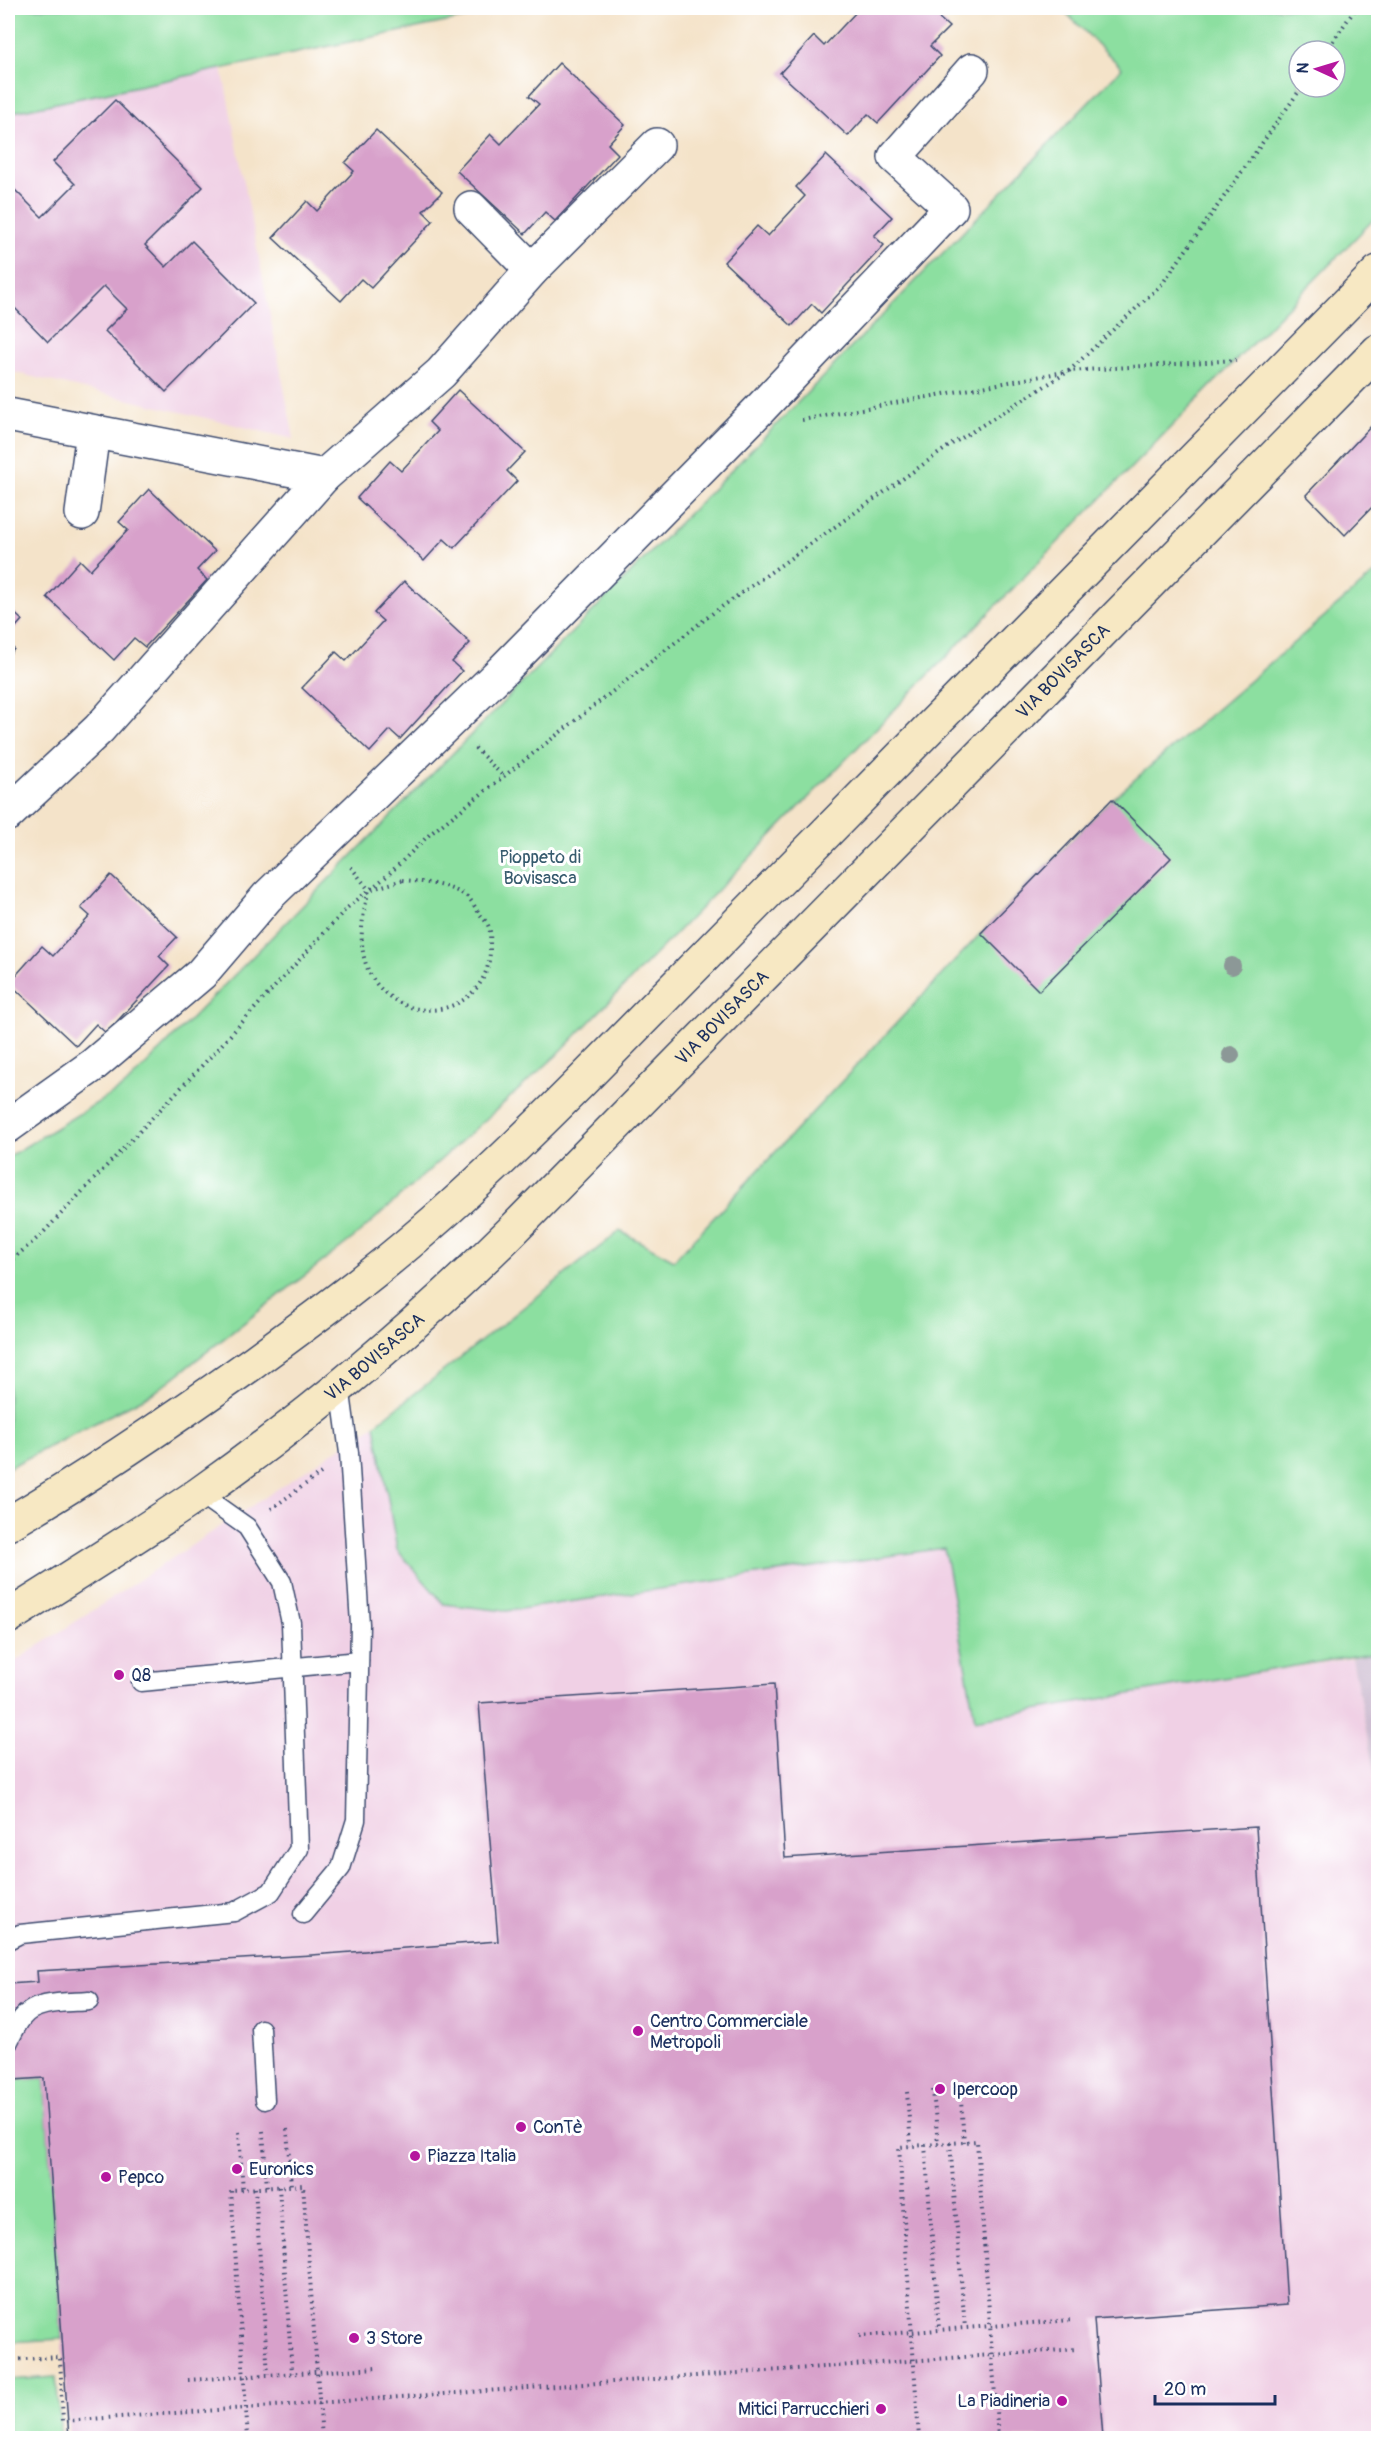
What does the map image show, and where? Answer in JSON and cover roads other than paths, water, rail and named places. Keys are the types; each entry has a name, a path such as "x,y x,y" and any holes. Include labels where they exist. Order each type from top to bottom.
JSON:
{"street":[{"path":"8,1126 92,1066 201,974 267,897 501,671 758,411 951,208 896,157 972,70"},
{"path":"8,814 99,729 324,476 441,373 532,270 657,146"},
{"path":"471,208 532,270"},
{"path":"8,1524 76,1483 191,1406 290,1335 413,1239 476,1184 578,1085 1378,272"},
{"name":"VIA BOVISASCA","path":"8,1617 92,1565 199,1493 340,1386 424,1316 512,1231 1378,351"},
{"path":"8,415 324,476"},
{"path":"82,513 93,432"},
{"path":"8,1503 76,1483"}],"lane":[{"path":"303,1914 341,1868 356,1820 360,1624 349,1453 340,1386"},
{"path":"8,1940 21,1934 234,1912 270,1892 299,1849 291,1623 282,1582 247,1527 199,1493"},
{"path":"141,1682 359,1661"},
{"path":"8,2043 22,2018 30,2011 41,2006 89,2001"},
{"path":"261,2029 265,2100"}],"place":[{"name":"Q8","path":"119,1675"},
{"name":"Centro Commerciale Metropoli","path":"638,2031"},
{"name":"Ipercoop","path":"940,2089"},
{"name":"ConTè","path":"521,2127"},
{"name":"Piazza Italia","path":"415,2156"},
{"name":"Euronics","path":"237,2169"},
{"name":"Pepco","path":"106,2177"},
{"name":"3 Store","path":"354,2338"},
{"name":"La Piadineria","path":"1062,2401"},
{"name":"Mitici Parrucchieri","path":"881,2409"}],"park label":[{"name":"Pioppeto di Bovisasca","path":"540,867"}]}
